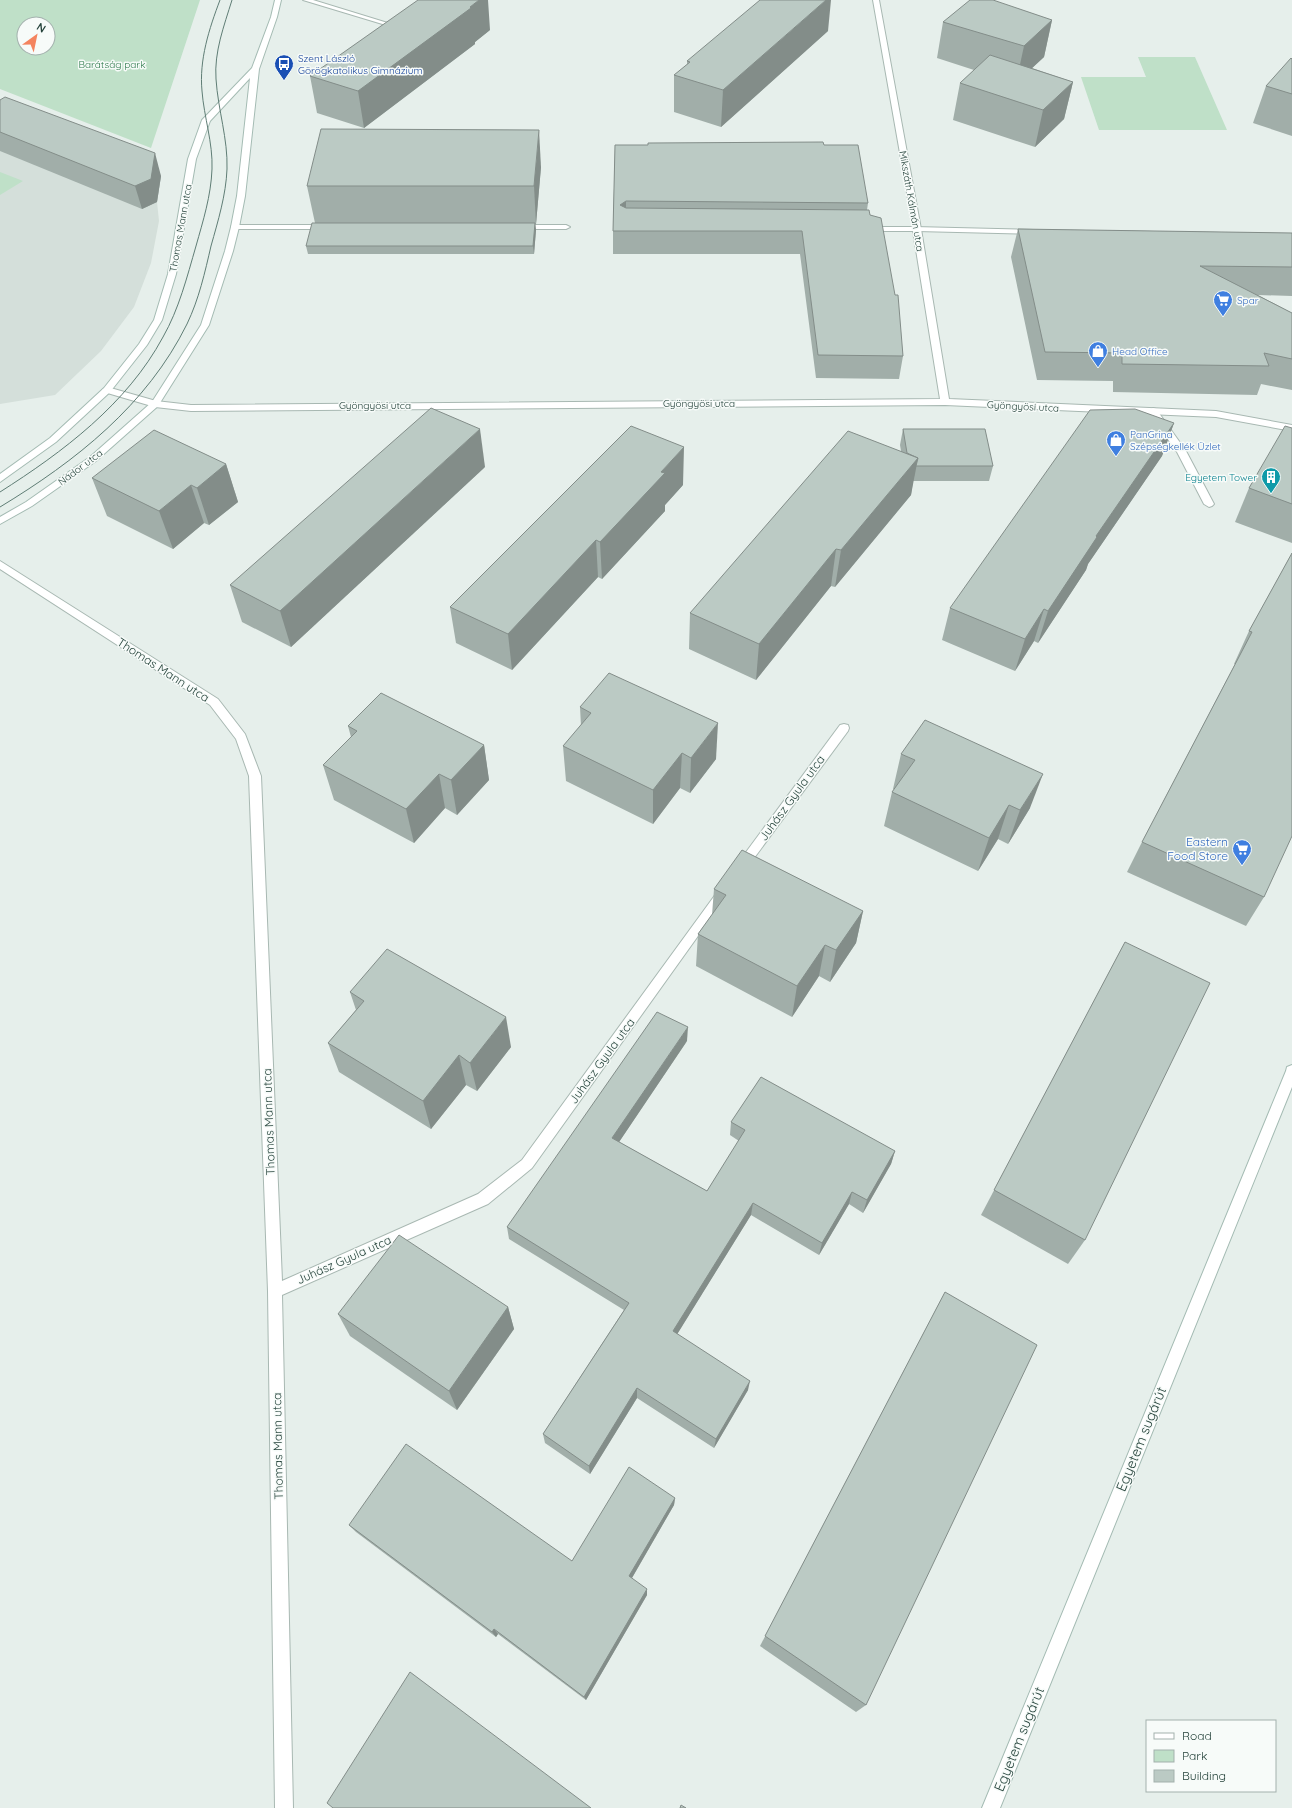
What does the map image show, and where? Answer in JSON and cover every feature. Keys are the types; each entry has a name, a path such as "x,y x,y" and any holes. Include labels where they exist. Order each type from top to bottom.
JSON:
{"street":[{"name":"Thomas Mann utca","path":"155,404 205,325 229,251 241,196 255,69 274,17 278,0"},
{"path":"306,0 411,31"},
{"name":"Mikszáth Kálmán utca","path":"876,0 917,229 945,402"},
{"name":"Thomas Mann utca","path":"107,390 138,351 158,320 172,274 192,159 206,120 255,69"},
{"path":"235,227 335,228"},
{"path":"510,227 566,227"},
{"path":"863,229 1045,232"},
{"path":"0,479 53,440 107,390"},
{"name":"Gyöngyösi utca","path":"107,390 155,404 191,408 945,402 1216,414 1292,428"},
{"name":"Nádor utca","path":"0,521 29,504 93,459 155,404"},
{"path":"1153,412 1181,451 1209,504"},
{"name":"Thomas Mann utca","path":"0,564 214,702 241,737 255,776 275,1291 284,1808"},
{"name":"Juhász Gyula utca","path":"275,1291 483,1199 527,1164 732,880 844,728"},
{"name":"Egyetem sugárút","path":"991,1808 1292,1071"}],"shaded area":[{"path":"0,105 156,162 161,176 157,202 159,221 151,263 134,307 101,351 55,395 0,404"}],"green space":[{"name":"Barátság park","path":"0,0 200,0 151,148 0,89"},
{"path":"1138,57 1195,57 1227,130 1099,130 1081,77 1146,77"},
{"path":"0,172 23,181 0,195"}],"building":[{"path":"418,0 479,0 470,7 471,8 358,91 310,76"},
{"path":"760,0 826,0 723,90 674,75 690,62 687,61"},
{"path":"970,0 993,0 1052,20 1024,46 943,22"},
{"path":"990,55 1073,82 1043,110 960,83"},
{"path":"1291,58 1292,94 1266,86"},
{"path":"5,97 155,153 151,179 135,186 0,132 0,100"},
{"path":"321,129 539,130 534,186 307,186"},
{"path":"823,142 824,145 858,145 868,203 626,201 620,205 626,208 869,210 870,215 881,218 895,295 898,295 903,356 818,355 802,231 613,231 615,145 648,145 648,143"},
{"path":"312,223 535,223 533,246 306,246"},
{"path":"1018,229 1292,233 1292,267 1200,266 1292,313 1292,359 1264,353 1269,366 1122,364 1122,353 1045,352"},
{"path":"431,408 480,429 280,611 230,585"},
{"path":"1135,409 1174,423 1096,536 1097,537 1048,611 1044,609 1025,639 950,608 1090,410"},
{"path":"631,426 684,447 661,472 665,473 600,542 596,540 508,634 450,607"},
{"path":"1285,426 1292,428 1292,504 1249,488"},
{"path":"903,429 985,429 993,466 916,466 918,458 907,453"},
{"path":"154,430 226,464 197,488 191,485 159,511 92,478"},
{"path":"848,431 918,458 841,550 836,549 759,644 690,613"},
{"path":"1292,553 1292,836 1264,897 1142,842 1252,632 1249,631"},
{"path":"609,673 718,723 691,758 682,753 653,790 563,746 591,713 580,707"},
{"path":"381,693 484,745 451,780 439,774 406,809 323,765 357,731 348,726"},
{"path":"925,720 1043,774 1020,810 1009,805 989,838 892,792 915,760 901,754"},
{"path":"742,850 863,911 836,950 825,945 797,986 698,934 726,895 714,889"},
{"path":"1125,942 1210,983 1085,1240 994,1190"},
{"path":"387,949 506,1017 470,1063 459,1055 423,1101 328,1043 364,1001 350,992"},
{"path":"657,1012 688,1027 612,1138 707,1191 745,1130 731,1122 761,1077 895,1151 867,1200 852,1192 822,1243 753,1203 673,1331 750,1381 716,1439 637,1388 589,1466 543,1434 629,1303 507,1227"},
{"path":"399,1235 508,1307 449,1391 338,1314"},
{"path":"945,1292 1037,1345 866,1705 765,1636"},
{"path":"406,1444 572,1561 629,1467 675,1498 629,1576 647,1589 584,1697 494,1629 492,1632 349,1525"},
{"path":"410,1672 591,1808 333,1808 327,1803"}],"tram line":[{"path":"0,492 24,477 70,443 92,425 112,405 131,384 148,361 163,337 174,315 204,218 210,189 212,159 201,79 203,56 212,22 220,0"},
{"path":"0,507 56,470 107,429 152,380 171,353 187,324 201,285 225,188 227,158 217,91 216,69 220,39 232,0"}],"place":[{"name":"Szent László Görögkatolikus Gimnázium","path":"284,81"},
{"name":"Spar","path":"1223,317"},
{"name":"Head Office","path":"1098,368"},
{"name":"PanGrina Szépségkellék Üzlet","path":"1116,457"},
{"name":"Egyetem Tower","path":"1271,494"},
{"name":"Eastern Food Store","path":"1242,866"}]}
